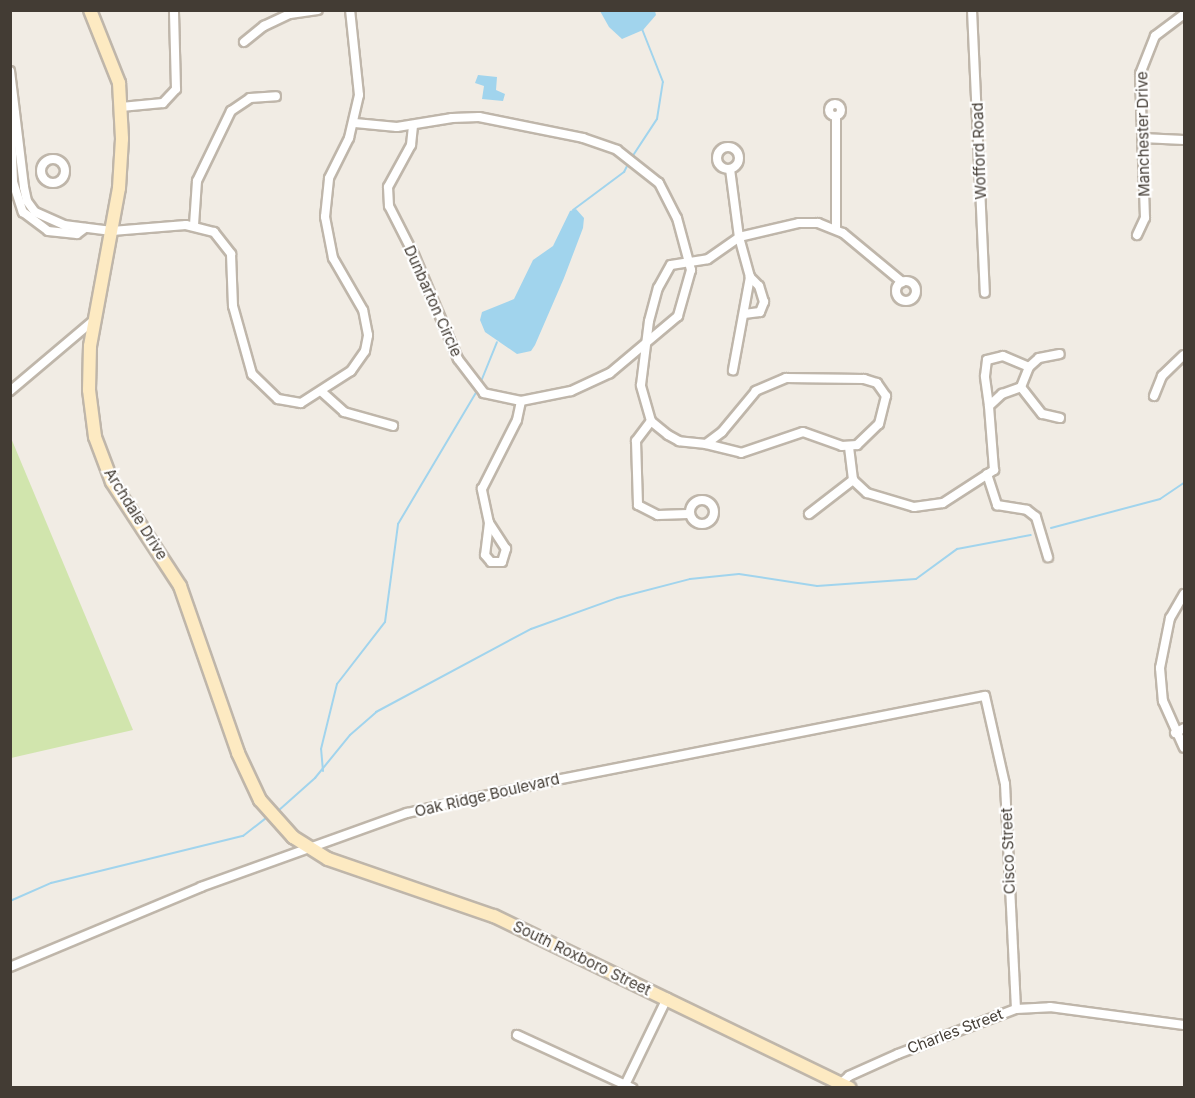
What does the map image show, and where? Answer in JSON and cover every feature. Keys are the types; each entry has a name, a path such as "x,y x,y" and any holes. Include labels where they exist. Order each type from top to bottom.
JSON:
{"street":[{"name":"Archdale Drive","path":"90,10 111,55 121,107 121,174 94,320 89,390 95,437 105,468 180,586 253,787 273,817 307,847"},
{"path":"121,107 163,103 176,89 174,10"},
{"path":"244,42 264,26 290,12 318,10"},
{"path":"10,71 27,201 35,212 64,225 79,224 85,228 112,231 194,225 219,236 231,254 233,306 257,382 285,401 301,403 322,392 357,365 368,335 363,310 333,258 325,211 329,178 355,123 360,85 350,10"},
{"name":"Wofford Road","path":"972,10 985,293"},
{"name":"Manchester Drive","path":"1137,235 1145,218 1140,74 1145,52 1165,25 1185,14"},
{"path":"194,225 197,181 228,116 250,98 276,96"},
{"path":"15,113 10,127 12,174 23,212 36,224 63,234 77,234 85,228"},
{"path":"836,116 836,228"},
{"name":"Dunbarton Circle","path":"355,123 382,128 452,118 479,117 583,138 617,150 641,166 665,192 690,260 690,281 683,307 672,324 602,378 571,391 521,401 491,396 468,373 389,206 388,187 411,145 413,125"},
{"path":"1142,138 1185,140"},
{"path":"730,169 739,237 750,277 733,370"},
{"path":"12,174 41,173"},
{"path":"706,444 722,432 746,399 771,383 795,377 872,381 884,390 885,410 872,435 849,447 803,432 741,453 706,444 679,441 651,421 641,385 645,347 658,288 664,274 671,266 690,260 708,259 739,237 800,223 836,228 902,282"},
{"path":"744,314 760,312 765,302 759,286 750,277"},
{"path":"10,391 94,320"},
{"path":"989,406 1002,394 1021,387 1029,367 1038,358 1060,354"},
{"path":"1154,396 1162,376 1185,355"},
{"path":"849,447 853,480 867,493 887,502 925,507 943,503 987,474 996,464 988,424 989,406 985,376 987,360 1003,356 1029,367"},
{"path":"1021,387 1042,414 1060,418"},
{"path":"322,392 344,412 393,426"},
{"path":"489,523 482,498 484,480 517,420 521,401"},
{"path":"651,421 636,441 638,505 658,514 688,514"},
{"path":"987,474 997,505 1027,510 1036,517 1048,557"},
{"path":"809,514 853,480"},
{"path":"1185,594 1170,618 1161,654 1163,701 1175,733 1185,748"},
{"name":"Oak Ridge Boulevard","path":"10,967 307,847 371,824 452,802 986,696"},
{"name":"Cisco Street","path":"986,696 1005,784 1016,1009"},
{"path":"1175,733 1185,728"},
{"name":"South Roxboro Street","path":"307,847 341,864 471,906 667,999 842,1086"},
{"path":"517,1035 628,1086 667,999"},
{"name":"Charles Street","path":"842,1086 908,1050 1016,1009 1050,1007 1185,1025"}],"green space":[{"path":"11,438 133,730 11,758"}],"water":[{"path":"600,11 655,11 656,15 643,30 622,39 609,27"},
{"path":"478,75 497,77 496,90 505,94 503,101 482,99 484,86 475,83"},
{"path":"576,209 584,218 583,228 564,278 535,345 531,351 517,354 485,332 480,320 482,312 514,299 533,260 553,246 570,211"}],"waterway":[{"path":"632,157 657,119 663,82 642,29"},
{"path":"573,210 624,172 629,162"},
{"path":"480,384 497,342"},
{"path":"323,771 321,749 337,684 385,622 398,524 478,389"},
{"path":"1051,528 1160,499 1184,483"},
{"path":"278,811 315,778 350,735 376,712 531,629 617,598 690,579 739,574 817,586 916,579 957,549 1031,535"},
{"path":"10,901 51,883 243,836 266,818"}]}
